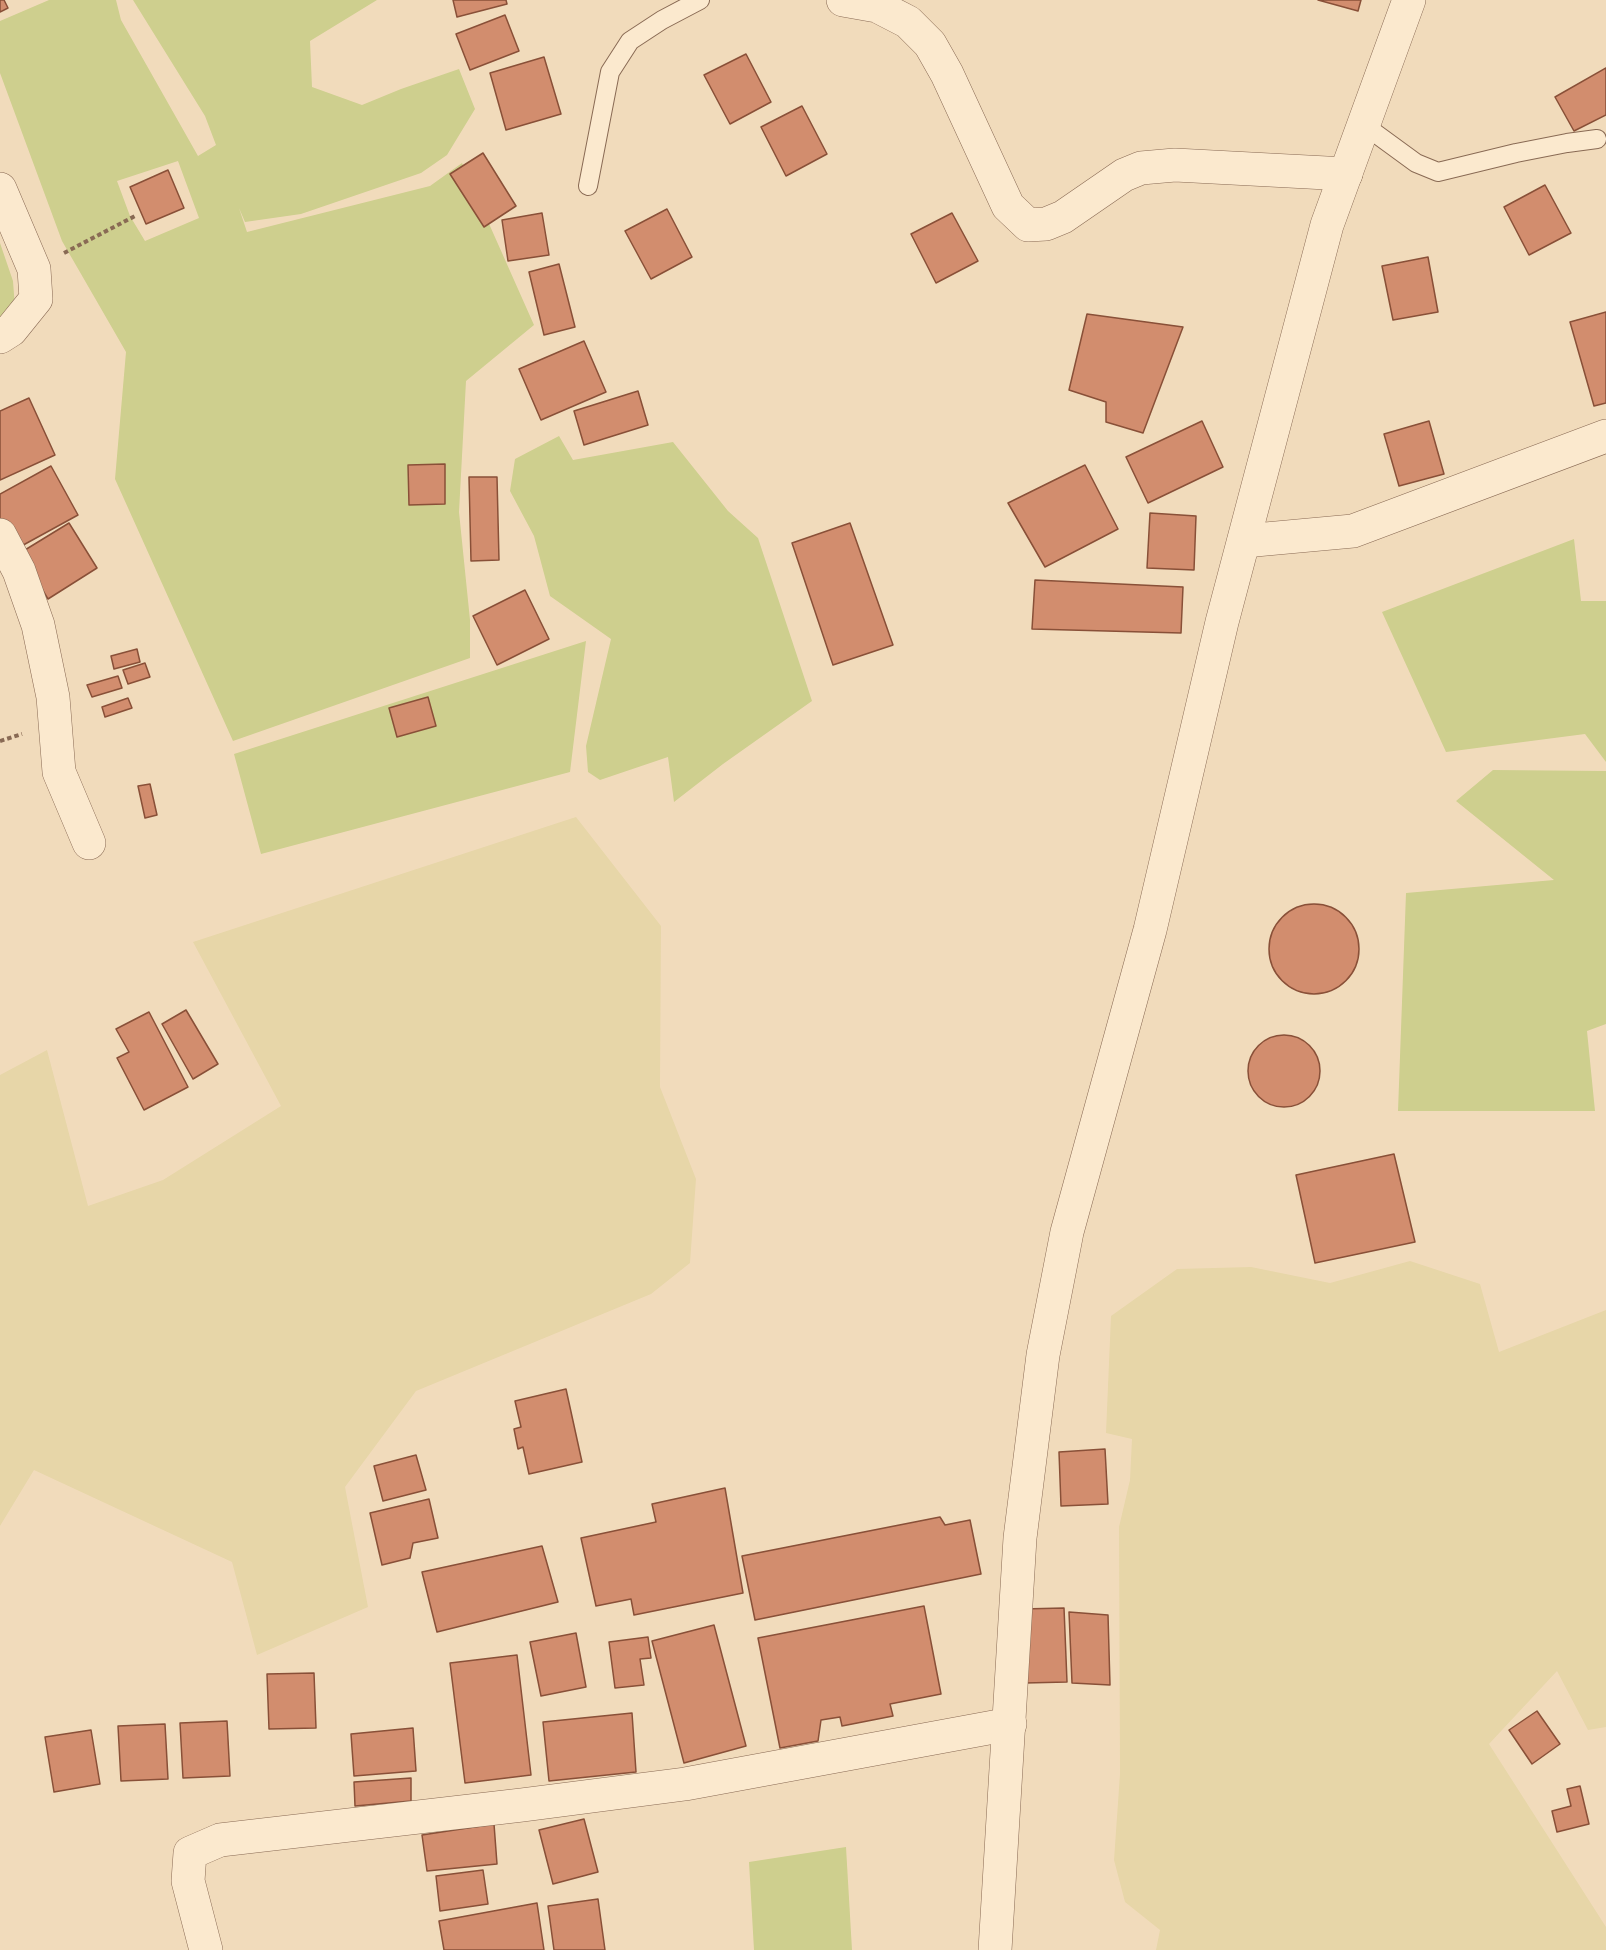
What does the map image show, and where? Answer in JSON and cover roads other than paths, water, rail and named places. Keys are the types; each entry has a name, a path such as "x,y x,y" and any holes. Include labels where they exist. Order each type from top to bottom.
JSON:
{"street":[{"path":"843,0 877,6 908,22 930,44 947,74 1008,206 1028,225 1046,224 1063,217 1124,174 1141,168 1175,165 1346,174"},
{"path":"995,1950 1020,1538 1043,1355 1067,1232 1150,930 1222,622 1328,225 1409,0"},
{"path":"0,189 34,269 36,299 11,330 0,337"},
{"path":"1244,541 1353,531 1606,436"},
{"path":"0,535 19,571 38,625 52,696 59,772 89,843"},
{"path":"206,1950 188,1881 190,1853 220,1839 499,1808 685,1784 1010,1724"}],"lane":[{"path":"588,186 610,72 630,41 662,20 700,0"},
{"path":"1364,125 1416,164 1438,172 1546,147 1597,139"}]}
